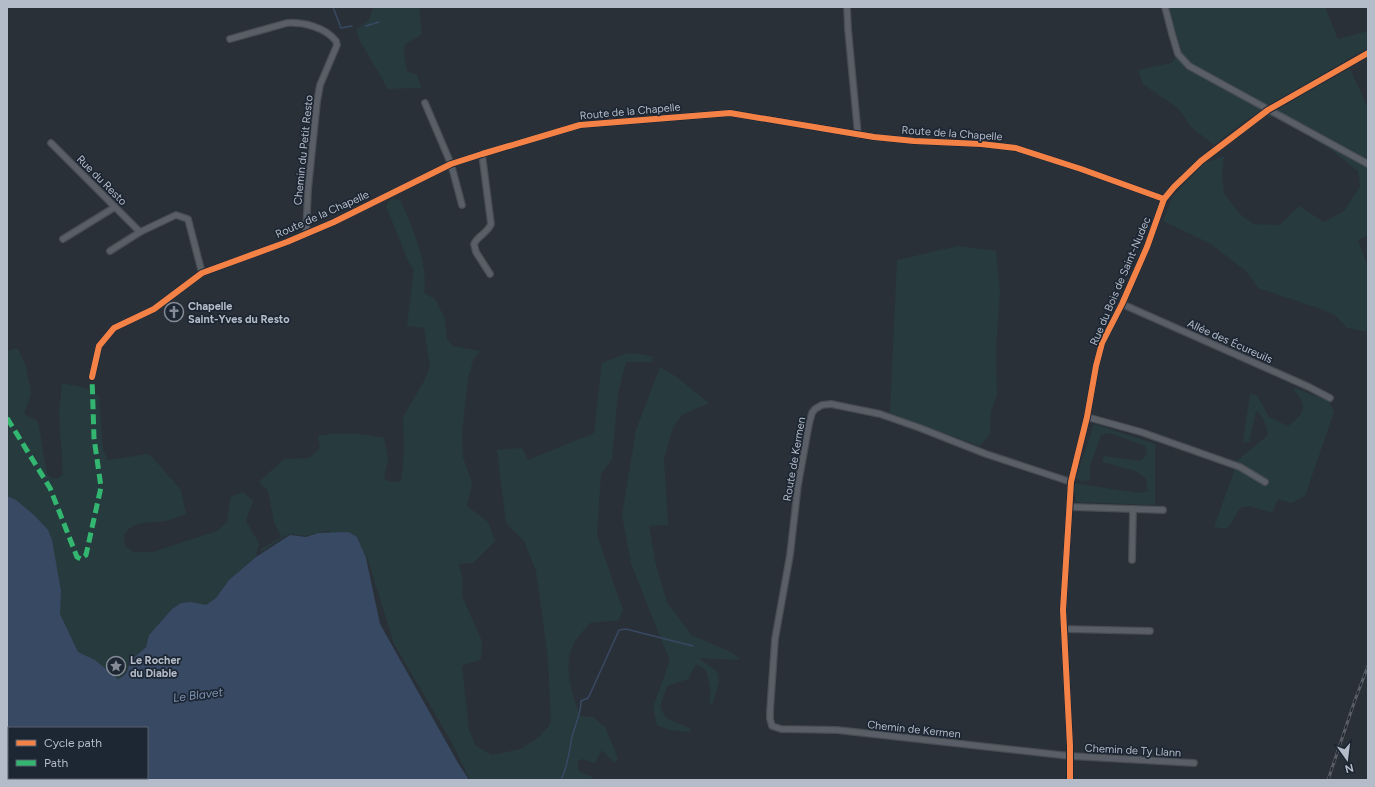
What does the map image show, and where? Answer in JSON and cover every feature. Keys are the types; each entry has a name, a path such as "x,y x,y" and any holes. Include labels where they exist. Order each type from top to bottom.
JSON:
{"street":[{"path":"847,7 858,135"},
{"path":"1166,7 1178,54 1189,66 1368,164"},
{"name":"Chemin du Petit Resto","path":"230,39 280,24 295,23 317,28 330,35 336,41 337,45 320,85 317,102 308,190 306,234"},
{"name":"Rue du Bois de Saint-Nudec","path":"1070,780 1063,610 1072,482 1102,343 1122,304 1147,247 1164,199 1201,161 1268,110 1368,53"},
{"path":"424,103 451,164 462,205"},
{"name":"Route de la Chapelle","path":"92,377 99,346 114,328 154,309 202,273 334,222 451,164 580,125 730,113 858,135 914,141 981,144 1016,148 1081,169 1164,199"},
{"name":"Rue du Resto","path":"51,143 140,232"},
{"path":"482,154 491,224 490,229 476,240 474,244 476,252 490,274"},
{"path":"63,239 115,207"},
{"path":"110,251 140,232 176,215 188,219 202,273"},
{"name":"Allée des Écureuils","path":"1122,304 1309,387 1330,398"},
{"name":"Route de Kermen","path":"770,711 774,639 782,602 790,554 798,485 812,412 822,405 839,406 880,414 986,454 1072,482"},
{"path":"1087,417 1141,432 1240,467 1265,482"},
{"path":"1071,507 1163,510"},
{"path":"1132,560 1133,510"},
{"path":"1064,629 1150,632"},
{"name":"Chemin de Kermen","path":"770,711 772,726 781,729 837,730 1070,756"},
{"name":"Chemin de Ty Llann","path":"1070,756 1194,763"}],"green space":[{"path":"373,7 419,7 422,34 405,44 404,55 407,71 417,75 422,89 388,89 359,39 356,30 369,20"},
{"path":"1169,7 1325,7 1338,39 1368,31 1368,48 1346,60 1368,108 1368,235 1358,240 1368,267 1368,332 1347,328 1335,315 1258,288 1248,273 1211,244 1163,221 1172,197 1202,164 1224,156 1222,173 1224,194 1240,214 1253,224 1280,225 1299,206 1324,222 1344,211 1360,186 1358,171 1330,149 1276,117 1249,118 1214,145 1191,127 1178,108 1143,84 1138,70 1171,63 1182,51"},
{"path":"391,199 400,200 410,221 422,258 425,282 424,293 435,299 445,319 447,339 453,346 480,351 474,358 468,378 462,434 463,457 472,483 467,506 488,522 495,541 473,563 459,564 463,581 462,596 482,641 481,659 462,666 469,730 476,746 492,755 521,749 539,737 551,723 548,657 536,571 524,541 506,523 497,450 522,448 528,460 594,433 602,363 627,353 653,357 652,362 626,362 618,393 612,459 601,474 597,535 623,610 619,620 590,623 574,643 570,652 569,670 571,688 580,716 593,717 605,727 618,758 614,763 602,750 595,763 583,759 578,761 578,771 592,777 593,780 470,780 451,741 394,644 367,557 366,558 357,537 349,532 330,534 329,530 306,536 289,534 261,552 261,549 281,537 274,522 268,491 259,482 284,459 309,458 320,449 318,436 351,434 384,438 388,459 384,479 391,482 401,481 404,453 403,417 423,383 430,366 424,328 407,326 414,270 409,263 386,206"},
{"path":"958,246 996,251 1000,290 996,348 997,395 991,411 990,434 980,446 890,413 897,260"},
{"path":"18,349 26,366 31,394 24,414 38,421 47,474 51,478 58,479 63,474 59,413 62,383 86,388 99,396 103,450 108,460 148,454 181,490 186,514 159,522 138,524 129,529 124,534 125,546 133,552 153,552 217,531 227,522 231,497 243,492 253,501 246,521 259,543 256,557 229,580 216,598 206,606 191,602 181,603 172,609 149,635 146,647 129,662 125,674 117,683 7,617 7,351"},
{"path":"660,367 675,376 709,403 682,415 673,428 664,459 668,525 649,526 655,561 667,602 691,635 733,653 740,660 699,658 717,672 719,682 712,705 709,702 711,691 706,670 696,664 688,679 667,686 660,707 666,718 691,729 689,732 670,730 657,725 653,707 670,660 631,563 622,515 636,430"},
{"path":"1295,388 1329,401 1334,412 1305,496 1291,503 1278,499 1272,513 1250,506 1240,508 1230,525 1225,529 1214,527 1238,460 1268,435 1263,419 1256,411 1249,442 1243,443 1250,394 1257,395 1269,417 1288,426 1298,418 1303,410 1302,402 1294,391"},
{"path":"1094,424 1155,444 1155,505 1076,502 1074,483 1138,493 1148,491 1146,479 1136,471 1102,462 1104,456 1140,461 1147,455 1145,446 1110,433 1101,435 1090,467 1090,480 1082,481 1076,478"},
{"path":"8,767 8,779 122,780 7,780"}],"water":[{"name":"Le Blavet","path":"7,496 16,500 34,515 48,530 52,540 61,591 60,614 78,652 95,660 118,679 126,672 129,662 146,647 149,635 172,609 181,603 191,602 206,605 216,598 229,580 256,557 290,535 306,537 318,533 349,532 357,537 366,558 380,624 469,780 109,779 148,779 148,727 8,727 7,767"}],"waterway":[{"path":"333,7 341,28 352,26"},
{"path":"366,26 379,22"},
{"path":"561,780 567,764 581,701 588,698 619,630 626,629 693,646"}],"railway":[{"path":"1328,780 1368,666"}],"marked path":[{"path":"7,418 50,488 77,557 81,559 86,555 101,487 94,438 92,377"}],"cycle path":[{"path":"1070,780 1070,746 1063,610 1071,482 1087,417 1096,366 1102,343 1122,304 1147,247 1164,199 1174,187 1201,161 1268,110 1368,53"},
{"path":"92,377 99,346 114,328 154,309 202,273 287,242 334,222 451,164 580,125 730,113 874,137 914,141 981,144 1016,148 1081,169 1164,199"}],"place":[{"name":"Chapelle Saint-Yves du Resto","path":"174,312"},
{"name":"Le Rocher du Diable","path":"116,666"}]}
